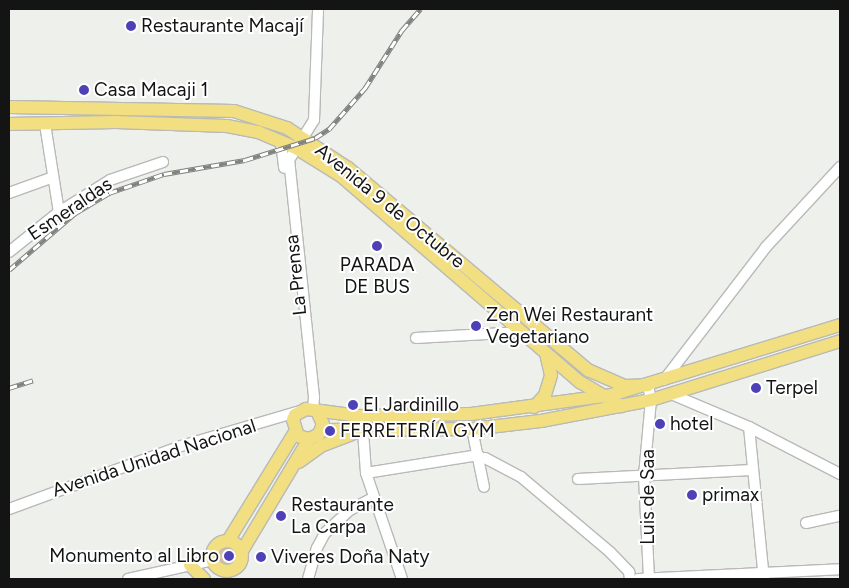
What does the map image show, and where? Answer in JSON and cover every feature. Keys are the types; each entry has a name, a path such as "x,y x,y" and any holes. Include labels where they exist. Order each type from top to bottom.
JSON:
{"main road":[{"name":"Avenida 9 de Octubre","path":"9,107 116,106 234,111 267,120 303,137 348,168 588,370 625,386 648,385"},
{"name":"Avenida 9 de Octubre","path":"9,124 116,122 227,126 258,132 296,148 341,176 580,382 621,406"},
{"path":"209,579 217,544 228,541 294,432 293,420 309,410 360,416 470,414 606,396 662,382 840,325"},
{"path":"214,563 228,575 241,564 242,550 282,480 309,439 322,430 472,429 541,421 651,400 840,341"},
{"path":"534,407 545,395 550,375 546,354"},
{"path":"309,410 322,418 322,430"},
{"path":"282,480 307,454 363,431"},
{"path":"294,432 309,439"},
{"path":"228,541 242,550"},
{"path":"190,565 204,579"}],"street":[{"name":"La Prensa","path":"309,410 314,397 289,160 314,120 318,9"},
{"path":"45,124 51,178 59,212"},
{"name":"La Prensa","path":"280,142 309,410"},
{"name":"Esmeraldas","path":"9,252 59,212 110,180 164,162"},
{"path":"662,382 766,247 840,167"},
{"path":"9,193 51,178"},
{"path":"416,338 522,332"},
{"name":"Luis de Saa","path":"648,385 651,400 644,476 649,579"},
{"path":"671,394 749,427 840,474"},
{"name":"Avenida Unidad Nacional","path":"9,509 181,446 309,410"},
{"path":"749,427 764,576"},
{"path":"472,429 484,487"},
{"path":"363,431 366,473 402,579"},
{"path":"366,473 479,457 485,458 522,478 610,552 629,572 630,579"},
{"path":"578,479 752,470"},
{"path":"308,579 317,548 325,534 350,510 374,497"},
{"path":"806,523 840,516"},
{"path":"128,579 190,565 214,563"},
{"path":"638,579 764,576 840,569"}],"shaded area":[{"path":"228,542 237,546 241,555 237,564 228,568 219,564 215,555 219,546"}],"railway":[{"path":"9,270 74,214 109,193 164,174 245,160 315,138 329,129 365,88 402,30 420,9"},
{"path":"9,388 33,380"}],"place":[{"name":"Restaurante Macají","path":"131,26"},
{"name":"Casa Macaji 1","path":"84,90"},
{"name":"PARADA DE BUS","path":"377,246"},
{"name":"Zen Wei Restaurant Vegetariano","path":"476,326"},
{"name":"Terpel","path":"756,388"},
{"name":"El Jardinillo","path":"353,405"},
{"name":"hotel","path":"660,424"},
{"name":"FERRETERÍA GYM","path":"330,431"},
{"name":"primax","path":"692,495"},
{"name":"Restaurante La Carpa","path":"281,516"},
{"name":"Monumento al Libro","path":"229,556"},
{"name":"Viveres Doña Naty","path":"261,557"}]}
